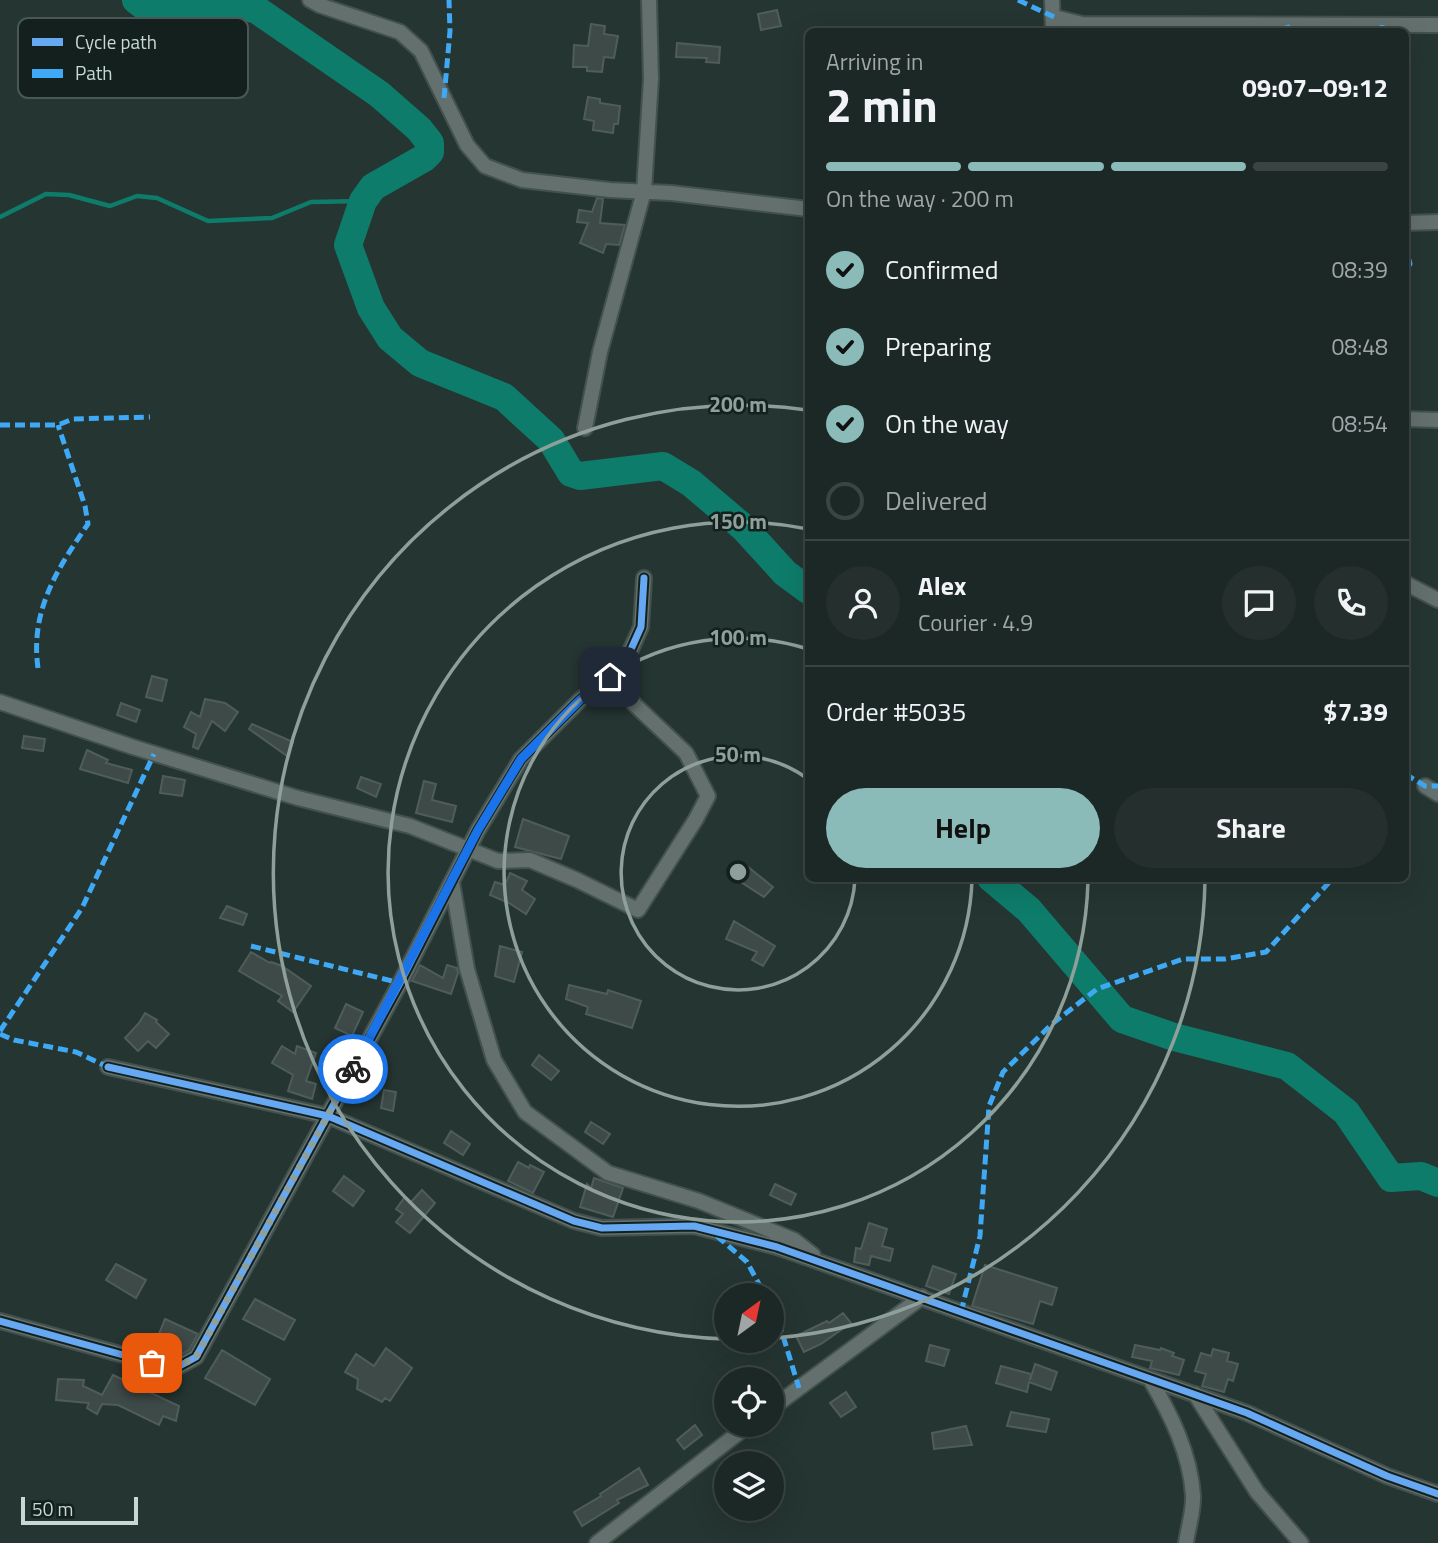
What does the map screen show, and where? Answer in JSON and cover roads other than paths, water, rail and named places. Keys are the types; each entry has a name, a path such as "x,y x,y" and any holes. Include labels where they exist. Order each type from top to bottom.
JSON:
{"street":[{"path":"310,0 400,32 421,51 467,145 485,166 522,180 805,209"},
{"path":"585,428 600,352 644,191 650,79 649,0"},
{"path":"1052,0 1053,24 1438,25"},
{"path":"1409,223 1438,222"},
{"path":"1409,419 1438,420"},
{"path":"0,702 298,798 411,826 498,861 530,860 638,910 708,796 686,753 635,705 624,687 624,665 641,627 644,578"},
{"path":"1409,585 1438,600"},
{"path":"0,1321 174,1369 196,1357 328,1116 452,881 521,759 580,700 624,665"},
{"path":"1425,786 1438,794"},
{"path":"452,881 467,969 494,1060 525,1112 608,1173 699,1201 794,1240 821,1262"},
{"path":"107,1067 328,1116 574,1220 602,1228 694,1226 778,1247 1247,1412 1387,1476 1438,1494"},
{"path":"784,1399 922,1297"},
{"path":"1150,1379 1164,1402 1186,1452 1194,1497 1186,1543"},
{"path":"1195,1394 1257,1492 1301,1543"},
{"path":"597,1543 733,1437"}],"waterway":[{"path":"136,0 148,9 236,4 257,10 379,94 419,129 430,143 430,152 373,187 363,201 348,245 371,308 390,338 420,363 504,397 551,440 571,473 580,476 663,466 691,483 744,528 785,573 805,588"},
{"path":"0,217 46,194 69,195 110,206 137,196 157,198 208,221 272,218 311,202 363,201"},
{"path":"996,882 1029,910 1122,1019 1174,1037 1287,1066 1346,1112 1391,1178 1421,1176 1438,1183"}]}
